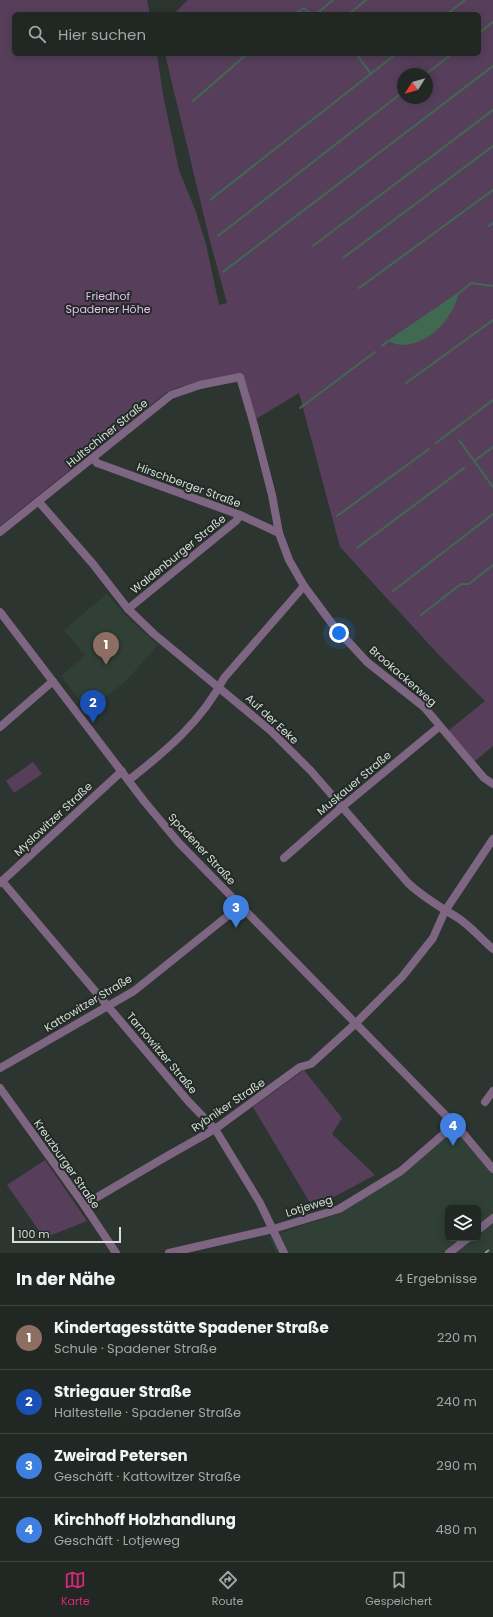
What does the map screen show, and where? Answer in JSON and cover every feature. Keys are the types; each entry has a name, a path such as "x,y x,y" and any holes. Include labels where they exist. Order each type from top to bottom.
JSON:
{"street":[{"name":"Hultschiner Straße","path":"0,532 171,395 240,376"},
{"name":"Brookackerweg","path":"240,376 272,495 279,533 289,560 304,586 333,625 367,662 424,707 484,778 493,784"},
{"name":"Hirschberger Straße","path":"93,458 97,463 240,515 279,533"},
{"name":"Auf der Eeke","path":"39,502 93,564 128,609 154,634 220,687 271,731 311,771 408,883 420,894 455,916 493,949"},
{"name":"Waldenburger Straße","path":"128,609 236,521 240,515"},
{"path":"129,780 163,754 186,732 220,687 224,678 304,586"},
{"name":"Spadener Straße","path":"0,612 179,843 454,1125 493,1169"},
{"path":"0,727 54,681"},
{"name":"Muskauer Straße","path":"284,858 342,807 440,726"},
{"name":"Myslowitzer Straße","path":"1,882 122,771"},
{"name":"Rybniker Straße","path":"84,1205 215,1129 300,1067 311,1064 355,1024 402,976 433,938 445,911 493,839"},
{"name":"Tarnowitzer Straße","path":"1,882 108,1005 188,1101 215,1129 260,1203 284,1253"},
{"name":"Kattowitzer Straße","path":"0,1068 134,990 240,906"},
{"name":"Kreuzburger Straße","path":"0,1088 84,1205 116,1253"},
{"path":"485,1102 493,1091"},
{"name":"Lotjeweg","path":"170,1253 273,1229 339,1209 401,1171 454,1125"},
{"path":"481,1228 493,1218"},
{"path":"449,1253 464,1241"}],"shaded area":[{"path":"459,292 452,311 439,328 431,335 413,344 400,345 387,341"},
{"path":"107,594 126,616 158,645 126,681 88,711 61,676 85,655 64,630"},
{"path":"455,1130 493,1175 493,1253 276,1253 269,1237 340,1213"}],"green space":[{"name":"Friedhof Spadener Höhe","path":"0,0 147,0 150,12 12,12 12,56 157,56 163,95 179,170 196,212 206,244 219,305 227,303 210,241 165,56 481,56 481,12 175,12 188,0 493,0 493,746 475,761 448,731 485,701 437,653 340,547 299,393 256,419 242,373 179,387 167,392 0,526"},
{"path":"33,762 42,774 14,793 6,781"},
{"path":"304,1070 342,1118 332,1134 375,1175 313,1208 253,1107"},
{"path":"45,1160 87,1221 44,1238 7,1185"}],"waterway":[{"path":"318,12 333,0"},
{"path":"351,12 366,0"},
{"path":"450,12 465,0"},
{"path":"297,12 304,8 308,12"},
{"path":"481,31 493,22"},
{"path":"193,101 245,56"},
{"path":"358,56 371,74"},
{"path":"210,200 393,56"},
{"path":"433,69 449,56"},
{"path":"223,272 493,66"},
{"path":"218,236 397,97"},
{"path":"313,246 493,110"},
{"path":"343,258 493,146"},
{"path":"359,288 493,190"},
{"path":"489,226 493,223"},
{"path":"458,294 471,283 493,286"},
{"path":"406,383 493,320"},
{"path":"382,346 388,341"},
{"path":"300,408 375,352"},
{"path":"436,443 493,400"},
{"path":"459,440 493,487"},
{"path":"474,461 493,447"},
{"path":"337,516 429,449"},
{"path":"357,548 464,468"},
{"path":"393,591 493,514"},
{"path":"421,615 461,584 469,584 493,565"}],"railway":[{"path":"485,1253 493,1247"}],"place":[{"name":"Kindertagesstätte Spadener Straße","path":"106,665"},
{"name":"Striegauer Straße","path":"93,723"},
{"name":"Zweirad Petersen","path":"236,928"},
{"name":"Kirchhoff Holzhandlung","path":"453,1146"}]}
